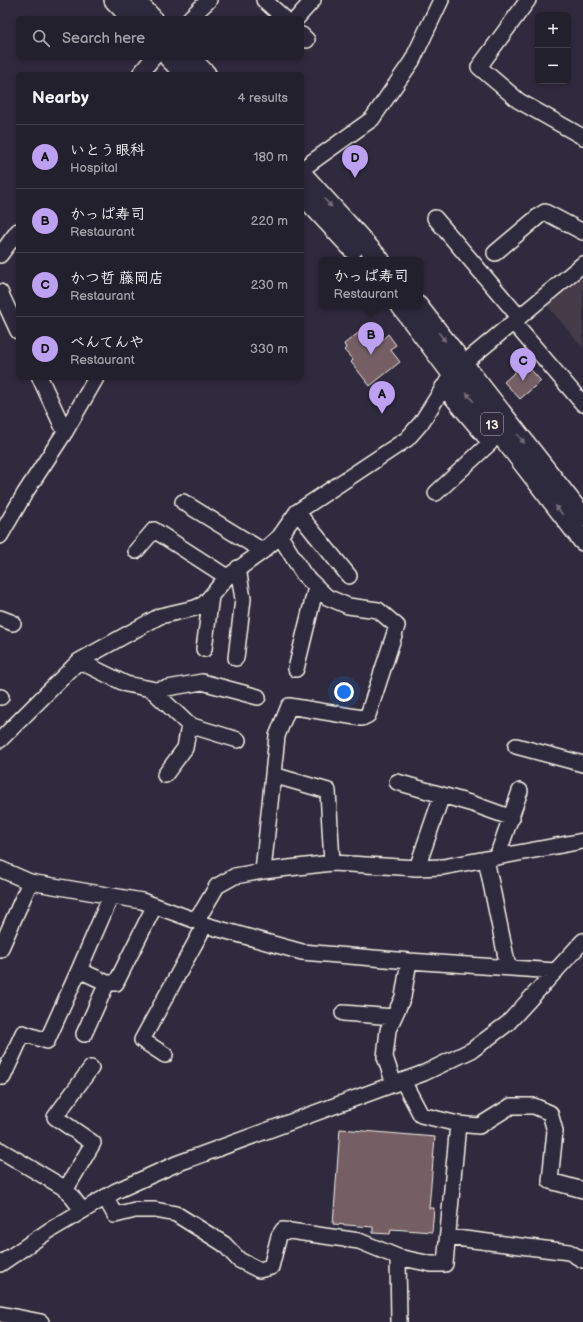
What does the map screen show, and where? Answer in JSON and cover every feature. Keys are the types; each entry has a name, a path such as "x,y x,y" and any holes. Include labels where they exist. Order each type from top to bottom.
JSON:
{"main road":[{"path":"114,0 129,16"},
{"path":"135,0 150,16"},
{"path":"171,60 182,72"},
{"path":"192,60 204,72"},
{"path":"304,176 377,257"},
{"path":"304,196 360,257"},
{"name":"13","path":"403,309 583,541"},
{"name":"13","path":"420,309 453,375 524,444 581,511"}],"street":[{"path":"192,16 209,0"},
{"path":"264,0 282,16"},
{"path":"299,16 313,0"},
{"path":"304,168 372,119 412,61 441,0"},
{"path":"528,0 479,67 519,101 583,137"},
{"path":"142,72 151,60"},
{"path":"495,253 545,212 583,232"},
{"path":"435,218 583,404"},
{"path":"0,255 16,234"},
{"path":"0,740 79,661 160,616 195,608 204,604 233,573 263,551 280,536 297,512 407,439 421,423 453,375 583,264"},
{"path":"0,292 16,327"},
{"path":"436,493 490,443 453,375"},
{"path":"41,380 65,432"},
{"path":"0,536 25,493 65,432 95,380"},
{"path":"182,502 263,551"},
{"path":"297,512 349,576"},
{"path":"136,551 154,530 233,573 243,599 236,658"},
{"path":"263,871 277,736 289,706 362,718 368,715 397,626 378,610 348,606 327,597 304,576 280,536"},
{"path":"296,669 316,586"},
{"path":"204,649 210,596"},
{"path":"79,661 126,684 156,690 202,682 258,697"},
{"path":"151,689 189,726 238,740"},
{"path":"165,775 185,748 189,726"},
{"path":"516,746 583,764"},
{"path":"273,775 328,791 332,863"},
{"path":"397,782 473,804 512,818"},
{"path":"508,967 492,858 512,818 520,791"},
{"path":"417,868 442,795"},
{"path":"164,1055 142,1040 217,886 235,876 263,871 332,863 417,868 443,867 583,841"},
{"path":"0,869 30,882 142,901 200,922 302,952 556,971"},
{"path":"0,950 30,882"},
{"path":"3,1077 23,1032 47,1041 111,896"},
{"path":"79,970 107,983 116,984 154,906"},
{"path":"0,1264 50,1230 116,1191 176,1164 424,1073 472,1050 508,1023 583,941"},
{"path":"409,961 403,996 388,1030 385,1057 399,1082 422,1115 458,1124 479,1126 511,1106 534,1106 550,1113 555,1131 550,1181 583,1190"},
{"path":"84,1034 107,983"},
{"path":"343,1013 394,1017"},
{"path":"66,1189 93,1143 55,1117 91,1068"},
{"path":"105,1197 115,1215 135,1210 155,1210 176,1214 224,1244 239,1260 258,1270 271,1267 279,1236 283,1230 359,1241 398,1257 431,1264 445,1264 458,1124"},
{"path":"0,1150 66,1189 82,1210"},
{"path":"448,1237 569,1252 583,1260"},
{"path":"398,1257 400,1322"},
{"path":"0,1314 41,1322"}],"shaded area":[{"path":"583,273 583,348 546,304"}],"building":[{"path":"370,324 382,340 388,334 396,345 390,349 400,362 370,386 351,362 353,360 344,350 346,348 344,344"},
{"path":"525,363 541,381 520,399 504,382"},
{"path":"340,1129 435,1137 429,1208 434,1208 432,1232 391,1229 390,1234 373,1233 373,1227 333,1224"}],"place":[{"name":"べんてんや","path":"355,178"},
{"name":"かっぱ寿司","path":"371,355"},
{"name":"かつ哲 藤岡店","path":"523,381"},
{"name":"いとう眼科","path":"382,414"}]}
